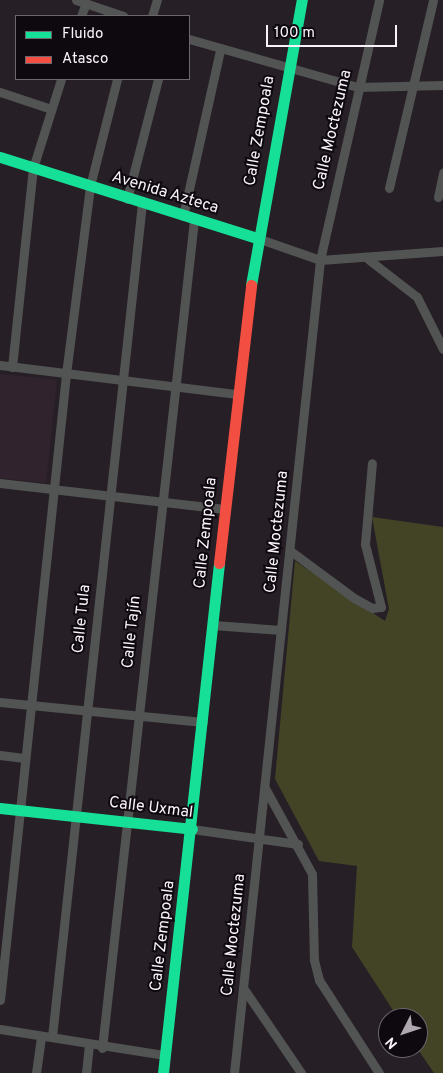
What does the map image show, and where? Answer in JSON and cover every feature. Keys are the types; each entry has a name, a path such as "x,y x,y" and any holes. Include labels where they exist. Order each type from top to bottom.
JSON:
{"street":[{"path":"76,0 120,15"},
{"path":"152,15 157,0"},
{"name":"Calle Zempoala","path":"163,1073 192,829 224,509 257,238 302,0"},
{"name":"Calle Moctezuma","path":"234,1073 281,630 292,552 320,260 379,0"},
{"path":"389,188 434,0"},
{"path":"81,15 86,3"},
{"path":"190,39 220,50 358,87 413,84 443,85"},
{"name":"Calle Tajín","path":"102,1048 173,386 188,218 220,50"},
{"path":"12,366 33,168 61,80"},
{"path":"0,1000 18,810 66,374 90,186 117,80"},
{"path":"127,199 158,80"},
{"path":"0,92 51,109"},
{"name":"Avenida Azteca","path":"0,157 127,199 257,238 320,260"},
{"path":"438,197 443,173"},
{"name":"Calle Tula","path":"52,1037 142,203"},
{"path":"320,260 368,259 443,251"},
{"path":"368,259 417,297 443,349"},
{"path":"0,365 237,394"},
{"path":"292,552 354,598 372,608 381,606 366,544 372,463"},
{"path":"0,483 224,509"},
{"path":"213,625 281,630"},
{"path":"0,702 203,722"},
{"path":"0,755 24,758"},
{"path":"265,788 298,844 315,886 314,960 319,980 379,1073"},
{"name":"Calle Uxmal","path":"0,808 192,829 298,844"},
{"path":"244,989 301,1073"},
{"path":"0,1029 52,1037 102,1048 165,1055"},
{"path":"36,1073 41,1036"},
{"path":"86,1073 89,1045"}],"shaded area":[{"path":"0,374 57,380 46,483 0,478"}],"green space":[{"path":"372,517 443,527 443,1073 434,1073 424,1058 428,1058 428,1008 392,1008 352,947 357,866 319,861 275,779 295,561 385,621 389,609"}],"traffic: fast":[{"path":"251,285 302,0"},
{"path":"0,157 257,238"},
{"path":"163,1073 219,563"},
{"path":"0,808 192,829"}],"traffic: jam":[{"path":"219,563 251,285"}]}
